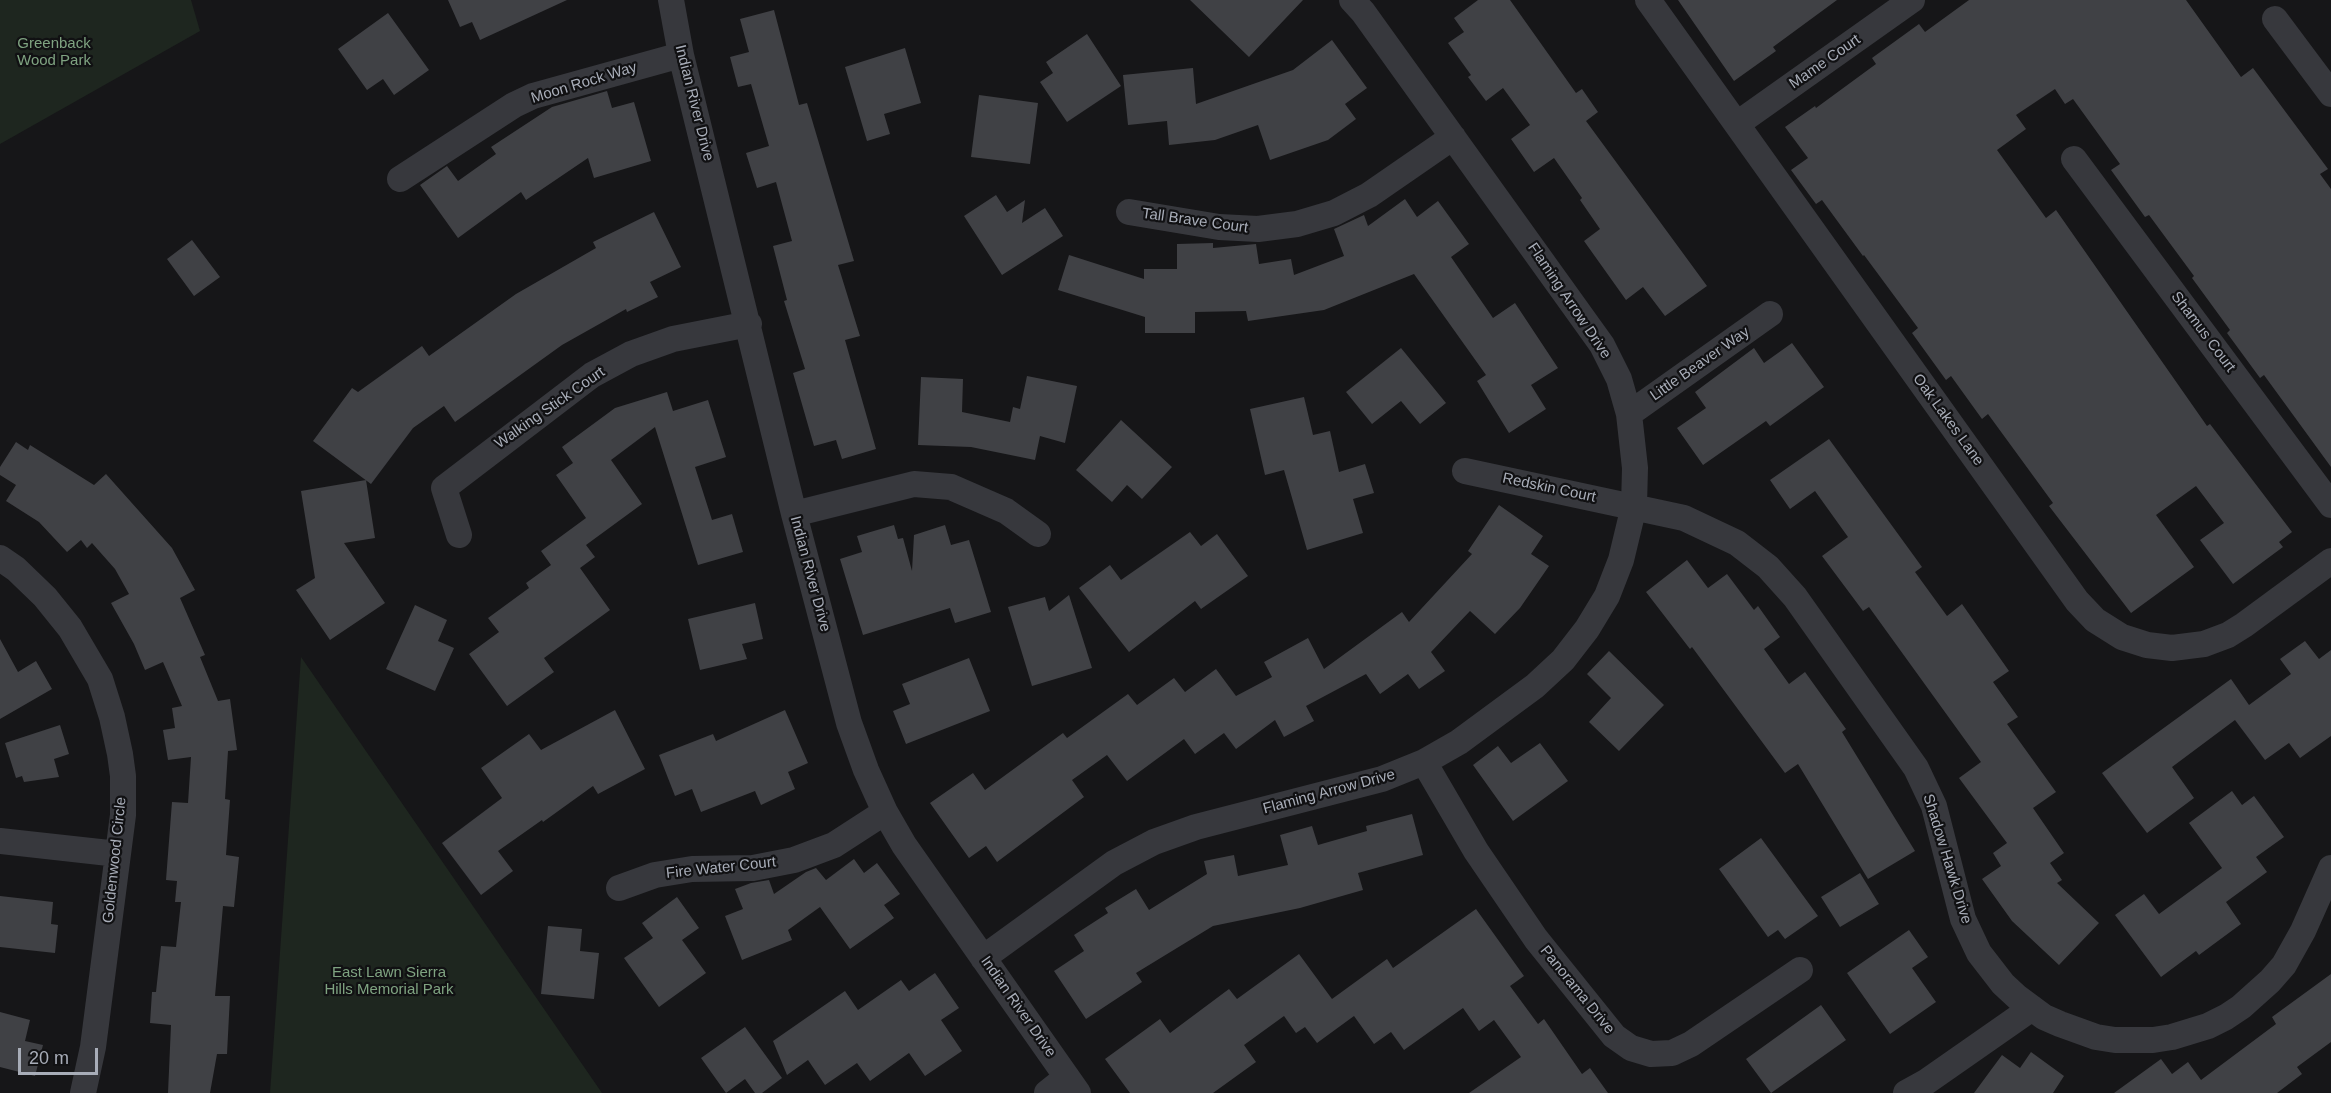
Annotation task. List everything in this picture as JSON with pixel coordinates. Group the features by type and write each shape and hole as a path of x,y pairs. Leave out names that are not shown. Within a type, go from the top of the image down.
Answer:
{"street":[{"name":"Indian River Drive","path":"671,0 681,55 794,514 849,723 866,770 885,812 904,845 1073,1085"},
{"name":"Flaming Arrow Drive","path":"983,958 1114,863 1154,842 1196,827 1382,779 1424,762 1459,742 1525,693 1563,660 1587,629 1607,596 1621,560 1634,506 1635,468 1629,414 1619,379 1602,345 1363,12 1352,0"},
{"name":"Oak Lakes Lane","path":"1648,0 2070,591 2095,620 2122,637 2147,645 2172,648 2204,644 2228,635 2244,625 2331,561"},
{"name":"Mame Court","path":"1737,124 1912,0"},
{"path":"2275,19 2331,94"},
{"name":"Moon Rock Way","path":"400,179 514,105 533,96 681,55"},
{"name":"Tall Brave Court","path":"1129,212 1220,227 1258,229 1297,224 1334,213 1369,195 1453,137"},
{"name":"Shamus Court","path":"2074,159 2331,505"},
{"name":"Little Beaver Way","path":"1629,414 1770,314"},
{"name":"Walking Stick Court","path":"459,535 444,488 592,375 631,354 673,339 749,324"},
{"name":"Redskin Court","path":"1465,471 1634,506"},
{"path":"794,514 914,484 951,487 1005,511 1038,534"},
{"name":"Shadow Hawk Drive","path":"1634,506 1684,518 1737,543 1768,567 1795,597 1916,768 1934,806 1963,919 1979,953 2003,984 2032,1008 2060,1024 2115,1040 2162,1039 2208,1026 2241,1007 2270,981 2283,965 2303,932 2331,867"},
{"name":"Goldenwood Circle","path":"0,558 16,569 45,597 70,628 100,680 112,717 123,776 123,815 93,1047 83,1093"},
{"name":"Panorama Drive","path":"1424,762 1476,851 1536,939 1614,1036 1631,1048 1651,1054 1672,1053 1691,1044 1800,970"},
{"name":"Fire Water Court","path":"619,888 655,875 692,869 753,868 794,860 834,845 869,825 885,812"},
{"path":"0,841 118,854"},
{"path":"1906,1093 1926,1082 2032,1008"},
{"path":"1047,1093 1073,1085"}],"green space":[{"name":"Greenback Wood Park","path":"0,0 191,0 200,31 0,144"},
{"name":"East Lawn Sierra Hills Memorial Park","path":"301,657 602,1093 270,1093"}],"building":[{"path":"448,0 567,0 480,40 472,22 460,27"},
{"path":"1190,0 1303,0 1249,57"},
{"path":"1478,0 1510,0 1576,93 1582,89 1598,112 1586,121 1707,286 1665,316 1643,287 1626,300 1584,241 1600,229 1554,158 1534,172 1511,139 1530,125 1503,88 1486,101 1468,77 1471,75 1448,43 1464,32 1454,18"},
{"path":"1678,0 1837,0 1773,47 1776,51 1734,81"},
{"path":"1969,0 2186,0 2241,77 2253,68 2328,169 2320,174 2331,189 2331,467 2264,375 2260,378 2227,333 2230,330 2192,278 2194,276 2149,215 2145,217 2111,170 2120,164 2073,99 2065,104 2055,89 2016,115 2026,129 1997,150 2046,218 2056,210 2207,426 2210,424 2292,532 2279,542 2283,547 2233,584 2200,540 2224,523 2196,486 2156,515 2194,567 2131,613 2049,506 2053,503 1988,414 1982,419 1951,376 1946,380 1912,333 1918,328 1822,200 1816,204 1791,170 1808,158 1785,127 1815,106 1816,108 1876,64 1872,58 1919,24 1925,32"},
{"path":"774,10 799,105 807,103 854,261 838,265 860,336 845,340 876,449 842,459 836,440 814,446 793,373 805,369 784,301 787,300 773,246 792,241 776,182 757,188 746,153 769,146 751,84 738,87 730,57 749,52 740,19"},
{"path":"388,13 429,70 394,95 383,79 367,90 338,49"},
{"path":"1087,34 1121,86 1067,122 1040,82 1053,73 1046,62"},
{"path":"1332,40 1367,88 1345,104 1356,119 1328,140 1270,160 1258,125 1215,140 1169,145 1167,121 1128,125 1123,75 1193,68 1196,104 1293,70"},
{"path":"905,48 921,103 884,114 890,134 867,141 845,67"},
{"path":"607,91 612,108 634,102 651,161 594,178 588,158 526,200 521,192 458,238 420,185 447,166 458,181 496,154 491,147 552,107"},
{"path":"979,95 1038,103 1030,164 971,157"},
{"path":"996,195 1007,212 1025,200 1022,223 1045,208 1063,236 1002,275 964,216"},
{"path":"1405,199 1417,217 1438,201 1469,244 1451,257 1493,318 1515,303 1558,368 1531,385 1546,409 1509,433 1477,381 1486,375 1414,274 1324,310 1248,321 1246,311 1195,312 1195,333 1145,333 1145,317 1058,290 1069,255 1144,279 1144,269 1177,269 1177,244 1213,243 1213,248 1256,244 1259,264 1291,259 1294,275 1344,256 1334,229 1364,215 1368,226"},
{"path":"654,212 681,267 650,282 658,297 627,312 626,309 562,345 455,422 444,406 413,428 371,484 313,441 352,388 358,392 422,346 429,356 516,294 596,248 593,242"},
{"path":"192,240 220,277 194,296 167,259"},
{"path":"1792,343 1824,387 1770,426 1766,421 1703,465 1677,428 1706,408 1695,392 1754,348 1764,363"},
{"path":"1401,348 1446,403 1420,424 1401,401 1372,424 1346,392"},
{"path":"1027,376 1077,386 1065,443 1040,436 1035,460 971,447 918,445 921,377 963,379 962,412 1010,422 1013,407 1020,409"},
{"path":"667,392 673,411 708,400 726,457 695,467 712,520 732,514 743,552 698,565 655,427 611,460 642,504 586,545 595,557 580,568 610,610 544,658 554,672 507,706 469,654 499,632 488,618 529,588 526,583 551,565 541,551 586,518 556,475 573,463 562,447 615,408"},
{"path":"1304,397 1313,435 1330,431 1339,472 1365,464 1374,493 1353,499 1363,533 1307,550 1284,470 1265,475 1250,409"},
{"path":"1121,420 1172,467 1142,499 1127,485 1112,502 1076,470"},
{"path":"1829,439 1922,567 1915,572 1947,616 1962,604 2009,671 1993,682 2018,717 2007,724 2056,792 2033,808 2064,853 2050,863 2062,880 2057,883 2099,923 2059,965 2012,921 1982,879 2001,866 1993,853 2007,843 1959,778 1981,762 1869,607 1863,611 1822,556 1848,537 1815,491 1790,509 1770,480"},
{"path":"16,442 28,450 30,445 94,485 106,474 172,548 195,590 180,598 205,655 200,657 218,701 230,699 237,750 228,751 225,799 230,800 226,855 239,857 234,907 223,906 215,996 230,996 227,1054 217,1054 210,1093 168,1093 171,1025 150,1023 152,992 156,992 161,946 176,947 181,902 175,902 177,881 166,880 172,802 188,803 191,757 168,760 163,730 175,728 172,708 182,706 163,662 145,670 134,644 111,603 129,594 115,569 92,543 87,548 81,540 67,552 39,522 6,501 16,485 0,475 0,467"},
{"path":"366,480 375,538 344,543 385,603 330,640 296,590 315,578 301,491"},
{"path":"1499,505 1543,536 1531,554 1549,566 1520,608 1495,634 1470,611 1431,652 1445,671 1419,689 1408,674 1380,694 1366,674 1306,706 1314,721 1284,737 1275,720 1236,749 1224,733 1195,754 1184,739 1127,781 1107,755 1072,780 1084,797 997,862 986,846 969,858 930,803 973,773 985,790 1063,733 1067,738 1128,694 1137,705 1174,678 1185,692 1216,669 1236,696 1272,677 1264,662 1308,638 1324,669 1402,612 1409,622 1472,554 1468,551"},
{"path":"894,525 898,539 903,538 912,571 914,535 945,525 951,545 969,540 991,612 955,623 950,608 863,635 840,559 862,552 857,536"},
{"path":"1190,532 1201,546 1217,534 1248,576 1201,609 1195,601 1129,652 1079,588 1110,565 1121,580"},
{"path":"1687,560 1708,588 1727,574 1754,610 1758,606 1780,637 1764,649 1789,684 1805,672 1846,729 1842,732 1915,851 1868,879 1798,764 1785,773 1692,647 1690,649 1646,592"},
{"path":"1069,595 1092,668 1032,686 1008,607 1045,597 1049,611"},
{"path":"755,603 763,639 742,644 747,659 700,670 688,619"},
{"path":"415,605 447,620 438,641 454,648 435,691 386,669"},
{"path":"0,639 18,672 36,661 52,689 0,719"},
{"path":"2305,641 2319,659 2331,650 2331,736 2300,758 2289,743 2265,760 2235,720 2172,767 2194,798 2147,833 2102,773 2231,679 2249,705 2291,674 2280,659"},
{"path":"1609,651 1664,705 1619,751 1589,722 1611,698 1587,674"},
{"path":"969,658 990,711 906,744 893,711 910,704 902,684"},
{"path":"615,710 645,769 598,794 593,786 498,851 513,871 481,895 442,843 502,798 481,768 529,734 541,750"},
{"path":"785,710 808,763 788,772 795,789 761,805 755,791 701,812 692,789 675,796 659,755 713,734 716,741"},
{"path":"60,725 69,754 54,759 59,777 24,782 22,776 16,778 5,743"},
{"path":"1540,743 1568,781 1513,821 1473,765 1498,746 1511,763"},
{"path":"2232,791 2242,805 2254,796 2284,837 2256,857 2267,872 2226,902 2241,924 2199,955 2196,951 2161,977 2115,915 2144,894 2159,914 2222,868 2189,823"},
{"path":"1412,814 1423,855 1358,873 1363,890 1300,908 1213,926 1136,973 1142,982 1086,1019 1054,971 1084,951 1074,935 1108,913 1105,908 1136,889 1149,910 1207,874 1204,861 1234,855 1238,876 1288,865 1280,835 1312,826 1318,845 1367,831 1366,826"},
{"path":"1761,838 1818,916 1785,939 1778,930 1768,937 1719,869"},
{"path":"854,859 864,873 877,863 900,894 884,905 894,918 850,949 820,907 788,930 792,940 742,960 725,916 743,909 735,889 769,880 774,894 806,872 816,868 826,880"},
{"path":"1860,873 1879,904 1840,927 1821,897"},
{"path":"0,896 53,902 51,924 58,925 55,953 0,947"},
{"path":"677,897 699,928 682,940 706,973 659,1007 624,958 653,938 642,923"},
{"path":"1476,909 1524,976 1510,986 1538,1024 1544,1019 1582,1074 1590,1068 1608,1093 1469,1093 1521,1057 1494,1020 1479,1031 1463,1008 1404,1050 1391,1032 1374,1044 1354,1016 1317,1043 1305,1027 1296,1033 1284,1016 1244,1045 1256,1062 1213,1093 1130,1093 1105,1059 1160,1019 1170,1033 1229,989 1237,999 1299,954 1332,999 1387,959 1393,968"},
{"path":"548,926 582,929 580,951 599,953 594,999 541,994"},
{"path":"1909,930 1928,957 1912,968 1936,1002 1890,1034 1847,973"},
{"path":"935,973 959,1008 941,1020 962,1051 925,1076 909,1053 870,1081 857,1063 825,1085 808,1060 787,1075 773,1041 845,991 858,1010 901,980 909,991"},
{"path":"2331,974 2331,1042 2297,1067 2302,1074 2277,1093 2114,1093 2161,1059 2172,1074 2188,1062 2201,1080 2276,1024 2272,1017"},
{"path":"1821,1005 1846,1040 1771,1093 1746,1059"},
{"path":"0,1012 30,1020 25,1041 43,1045 35,1076 0,1067"},
{"path":"745,1027 782,1078 762,1093 755,1093 745,1079 726,1093 701,1058"},
{"path":"2031,1052 2064,1076 2053,1093 1974,1093 2002,1055 2020,1068"}]}
